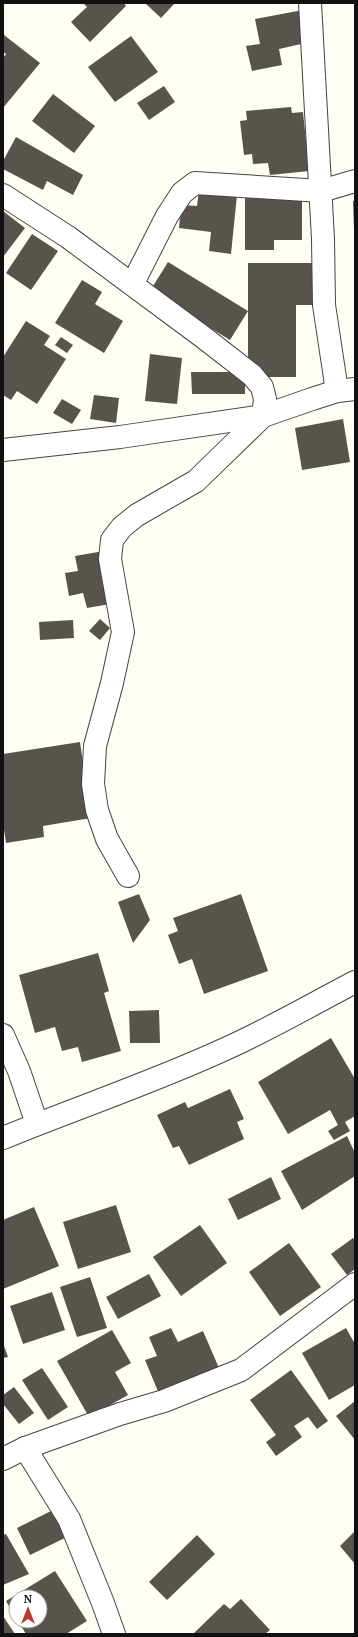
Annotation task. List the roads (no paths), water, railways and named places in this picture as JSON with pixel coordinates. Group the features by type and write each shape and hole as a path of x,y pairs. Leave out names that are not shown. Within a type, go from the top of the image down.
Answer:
{"street":[{"path":"3,450 120,437 263,416 346,390 324,305 321,191 310,3"},
{"path":"133,283 167,216 182,193 195,183 321,191 355,181"},
{"path":"3,195 68,237 133,283 252,375 262,387 265,399 263,416 196,481 137,515 122,527 112,540 110,559 123,632 112,683 95,746 93,784 97,810 107,839 128,876"},
{"path":"3,1138 98,1100 122,1093 223,1050 355,982"},
{"path":"3,1035 19,1071 37,1124"},
{"path":"3,1459 25,1448 120,1414 164,1401 240,1370 355,1284"},
{"path":"25,1448 69,1519 114,1634"}]}
